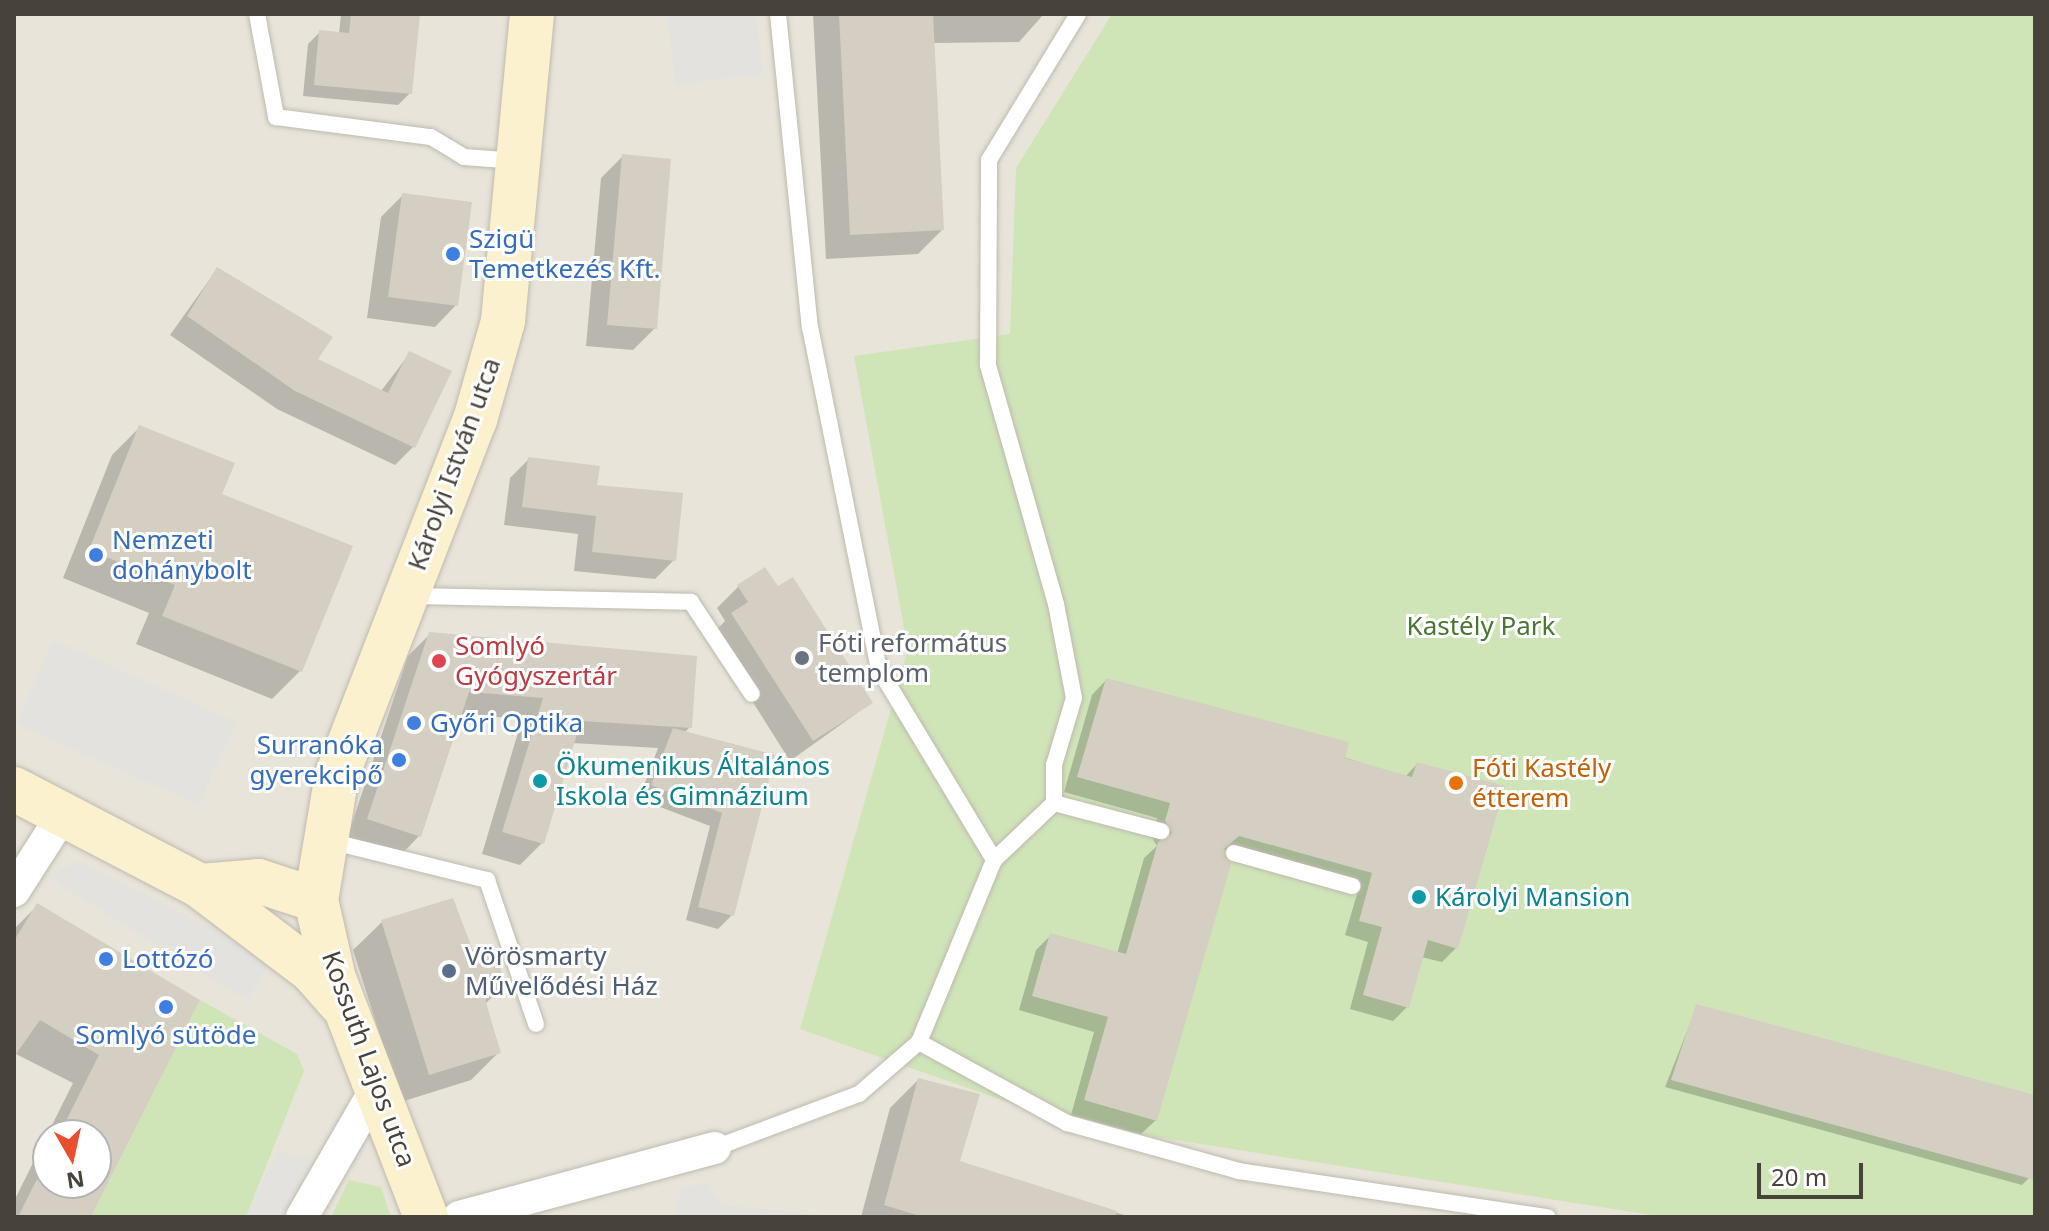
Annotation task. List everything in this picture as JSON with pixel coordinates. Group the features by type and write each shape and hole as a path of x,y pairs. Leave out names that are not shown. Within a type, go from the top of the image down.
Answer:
{"main road":[{"name":"Károlyi István utca","path":"316,900 323,833 405,596 475,420 503,321 532,14"},
{"path":"14,789 60,819 211,895 279,921 316,900"},
{"path":"211,895 258,881 323,833"},
{"path":"258,881 316,900"},
{"path":"211,895 312,971 345,1008"},
{"name":"Kossuth Lajos utca","path":"316,900 345,1008 426,1217"}],"street":[{"path":"14,891 60,819"},
{"path":"302,1217 377,1087"},
{"path":"459,1217 715,1148"}],"lane":[{"path":"257,14 276,117 431,137 464,157 520,162"},
{"path":"778,14 810,327 879,669 994,860"},
{"path":"715,1148 859,1094 919,1042 994,860 1054,803 1054,765 1074,698 1056,604 988,365 989,160 1078,14"},
{"path":"405,596 691,602 752,694"},
{"path":"1054,803 1161,831"},
{"path":"323,833 487,880 536,1024"},
{"path":"1234,853 1352,886"},
{"path":"919,1042 1067,1123 1239,1171 1548,1217"}],"shaded area":[{"path":"14,14 2035,14 2035,1217 14,1217"},
{"path":"667,14 756,14 763,74 675,85"},
{"path":"53,640 236,722 199,805 16,724"},
{"path":"77,861 272,959 247,1000 47,877"},
{"path":"277,1151 310,1160 282,1217 246,1217"},
{"path":"707,1183 723,1205 840,1217 674,1217 681,1188"}],"green space":[{"name":"Kastély Park","path":"1112,14 2035,14 2035,1217 1664,1217 1067,1123 800,1029 908,649 854,356 1010,334 1016,168"},
{"path":"200,1000 297,1054 304,1071 246,1217 91,1217 100,1199 112,1199 112,1175"},
{"path":"349,1180 381,1187 391,1217 331,1217"}],"building":[{"path":"351,14 420,14 412,94 314,85 319,30 349,33"},
{"path":"839,14 933,14 944,230 850,235"},
{"path":"622,154 671,159 657,329 607,325"},
{"path":"402,193 472,202 458,306 388,297"},
{"path":"217,267 333,337 318,359 388,393 409,351 452,371 415,448 295,391 187,316"},
{"path":"139,425 235,463 222,494 353,546 302,672 162,616 175,585 89,550"},
{"path":"528,457 600,466 597,485 683,493 676,561 592,552 596,516 522,507"},
{"name":"Fóti református templom","path":"765,567 778,586 793,577 873,703 813,741 731,613 748,602 737,585"},
{"path":"429,632 697,656 692,728 581,721 544,844 502,832 543,698 469,692 421,837 367,819"},
{"name":"Károlyi Mansion","path":"1106,678 1349,742 1345,758 1412,777 1417,762 1505,786 1458,949 1428,940 1409,1008 1363,995 1382,927 1359,921 1372,873 1239,836 1224,849 1231,864 1157,1121 1084,1100 1108,1017 1032,996 1050,933 1126,954 1158,842 1172,833 1165,821 1170,803 1077,777"},
{"path":"673,728 775,755 734,916 698,907 722,813 651,785"},
{"name":"Vörösmarty Művelődési Ház","path":"453,898 475,956 494,949 506,986 486,992 486,1003 501,1053 429,1075 381,920"},
{"path":"37,903 200,1000 112,1175 112,1119 67,1119 99,1055 40,1020 14,1057 14,941"},
{"path":"1696,1004 2035,1095 2035,1180 1671,1080"},
{"path":"918,1078 980,1094 960,1161 1117,1211 1116,1217 923,1217 884,1205"},
{"path":"32,1189 32,1199 100,1199 91,1217 18,1217"}],"place":[{"name":"Szigü Temetkezés Kft.","path":"453,254"},
{"name":"Nemzeti dohánybolt","path":"96,555"},
{"name":"Fóti református templom","path":"802,658"},
{"name":"Somlyó Gyógyszertár","path":"439,661"},
{"name":"Győri Optika","path":"414,723"},
{"name":"Surranóka gyerekcipő","path":"399,760"},
{"name":"Ökumenikus Általános Iskola és Gimnázium","path":"540,781"},
{"name":"Fóti Kastély étterem","path":"1456,783"},
{"name":"Károlyi Mansion","path":"1419,897"},
{"name":"Lottózó","path":"106,959"},
{"name":"Vörösmarty Művelődési Ház","path":"449,971"},
{"name":"Somlyó sütöde","path":"166,1007"}]}
